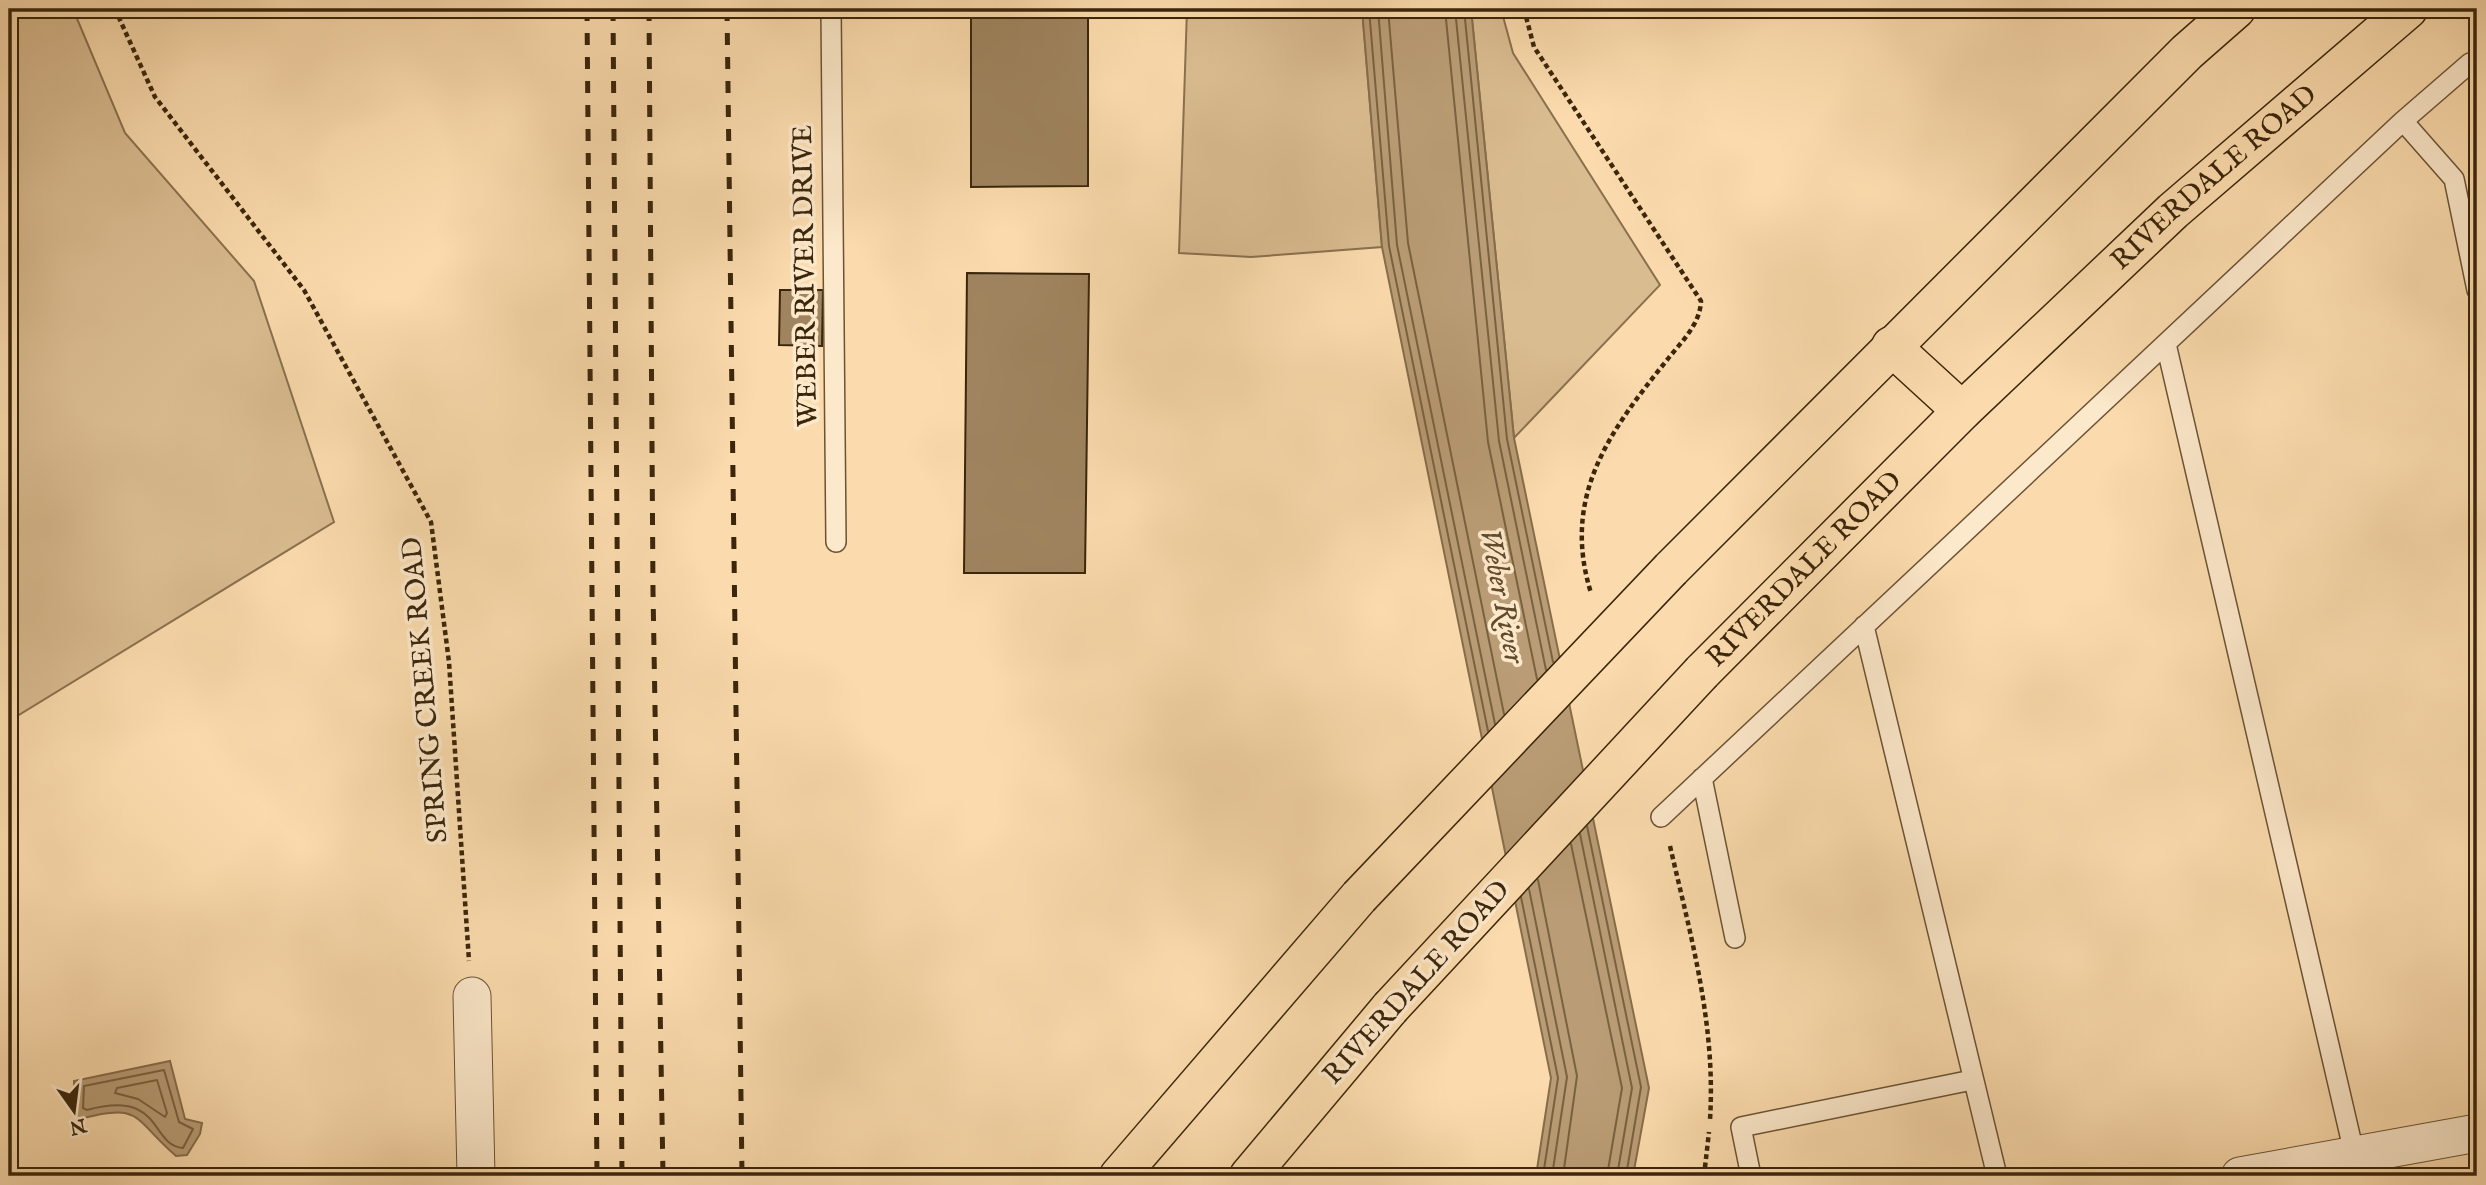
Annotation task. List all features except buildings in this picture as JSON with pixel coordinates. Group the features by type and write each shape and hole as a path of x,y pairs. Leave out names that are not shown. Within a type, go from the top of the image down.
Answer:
{"main road":[{"path":"1119,1176 1359,897 1671,569 1891,346 2188,52 2236,9"},
{"name":"RIVERDALE ROAD","path":"1249,1176 1390,1008 1702,672 1962,411 2173,211 2407,9"},
{"path":"1891,346 1962,411"}],"street":[{"path":"472,996 475,1176"},
{"path":"2240,1176 2477,1133"}],"lane":[{"name":"WEBER RIVER DRIVE","path":"831,9 836,542"},
{"path":"1661,817 2403,121 2470,63"},
{"path":"2403,121 2454,179 2477,290"},
{"path":"2166,344 2355,1157"},
{"path":"1864,626 1997,1176"},
{"path":"1702,778 1735,938"},
{"path":"1751,1176 1741,1127 1972,1080"}],"path":[{"name":"SPRING CREEK ROAD","path":"115,9 155,97 304,290 431,522 449,662 472,996"}],"shaded area":[{"path":"9,9 73,9 125,133 254,281 334,522 9,721"},
{"path":"1187,9 1362,9 1382,247 1251,257 1179,253"},
{"path":"1471,9 1501,9 1513,53 1660,285 1514,438"}],"water":[{"name":"Weber River","path":"1362,9 1471,9 1514,438 1649,1088 1633,1176 1536,1176 1551,1078 1382,247"},
{"path":"170,1061 185,1119 202,1123 200,1134 187,1155 176,1156 142,1123 125,1113 76,1120 74,1081"}],"railway":[{"path":"587,9 597,1176"},
{"path":"613,9 622,1176"},
{"path":"649,9 653,591 663,1176"},
{"path":"727,9 742,1176"}]}
